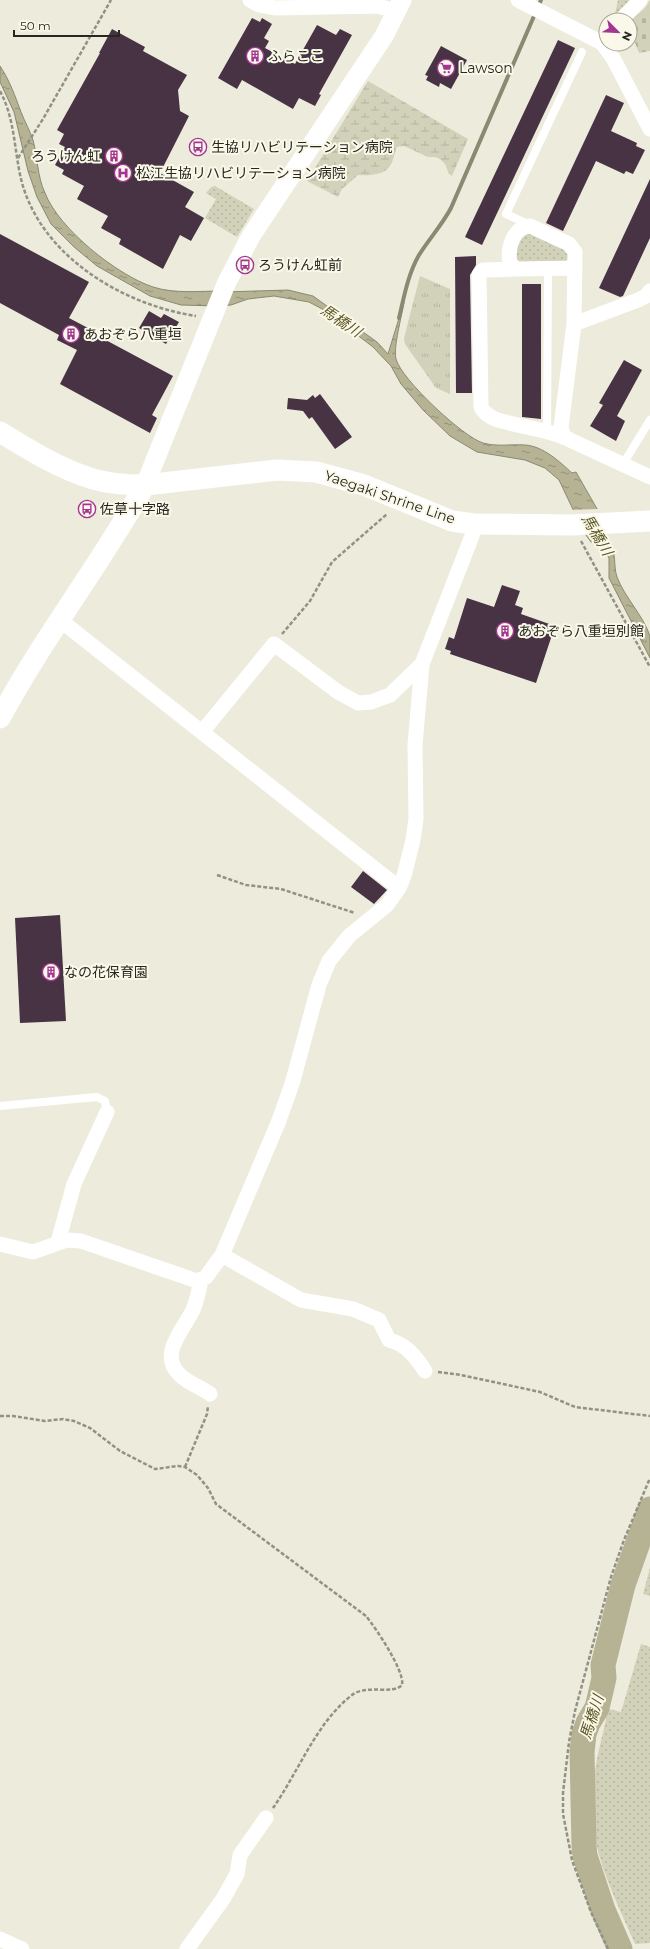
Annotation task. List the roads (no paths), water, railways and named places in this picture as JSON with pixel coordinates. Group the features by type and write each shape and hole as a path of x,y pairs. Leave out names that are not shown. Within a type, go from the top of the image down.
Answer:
{"main road":[{"name":"Yaegaki Shrine Line","path":"0,432 62,467 93,479 125,485 145,485 277,470 316,472 364,485 452,520 474,524 573,525 650,521"},
{"path":"0,718 18,685 145,485"}],"street":[{"path":"145,485 226,284 251,236 384,36 400,5 275,8 259,5 250,0"},
{"path":"518,0 598,37"},
{"path":"629,12 640,0"},
{"path":"610,52 650,129"},
{"path":"516,269 511,266 509,260 512,242 521,228 527,226 534,227 571,246 575,252 574,324 561,427 566,438"},
{"path":"575,268 483,270 479,275 481,407 485,413 495,419 547,430 650,477"},
{"path":"574,324 638,300 646,296 650,291"},
{"path":"0,1244 34,1252 58,1242 67,1240 81,1241 195,1280 201,1280 206,1277 222,1255 278,1123 292,1084 319,985 329,961 349,936 387,904 399,888 409,860 416,819 415,745 422,664 472,536 474,524"},
{"path":"60,620 399,888"},
{"path":"202,732 274,644 338,692 358,703 371,702 390,695 422,664"},
{"path":"58,1242 74,1184 107,1112"},
{"path":"222,1255 301,1300 353,1309 378,1320 389,1340 398,1342 416,1357 425,1371"},
{"path":"201,1280 198,1296 172,1348 170,1360 180,1376 210,1394"},
{"path":"187,1949 237,1874 240,1855 266,1818"},
{"path":"0,1939 22,1949"}],"lane":[{"path":"534,227 506,214 582,52"},
{"path":"547,430 548,268"},
{"path":"623,464 650,420"},
{"path":"0,1106 97,1097 105,1101 107,1112"}],"water":[{"path":"0,66 7,77 33,140 42,187 52,207 63,221 91,249 123,272 139,281 153,287 170,291 222,291 216,306 181,305 150,296 97,266 74,247 51,224 37,197 28,171 14,112 0,82"},
{"path":"288,290 313,296 377,342 388,354 404,302 395,354 400,368 420,393 448,419 483,443 532,446 551,455 572,473 576,472 604,521 579,522 559,480 545,468 525,460 477,452 450,436 423,410 401,384 391,366 373,347 326,311 309,302 274,296 248,299 231,305 218,306 224,292"},
{"path":"580,527 603,536 609,542 613,550 615,568 620,585 643,621 650,636 650,658 609,578 609,558 602,547 591,542"}],"waterway":[{"path":"399,318 415,262 451,208 541,0"},
{"name":"馬橋川","path":"620,1949 603,1910 585,1856 582,1752 584,1734 588,1723 597,1708 604,1678 603,1665 623,1585 650,1509"}],"place":[{"name":"ふらここ","path":"255,56"},
{"name":"Lawson","path":"446,68"},
{"name":"生協リハビリテーション病院","path":"198,147"},
{"name":"ろうけん虹","path":"114,156"},
{"name":"松江生協リハビリテーション病院","path":"123,173"},
{"name":"ろうけん虹前","path":"245,265"},
{"name":"あおぞら八重垣","path":"71,334"},
{"name":"佐草十字路","path":"87,509"},
{"name":"あおぞら八重垣別館","path":"505,631"},
{"name":"なの花保育園","path":"51,972"}]}
